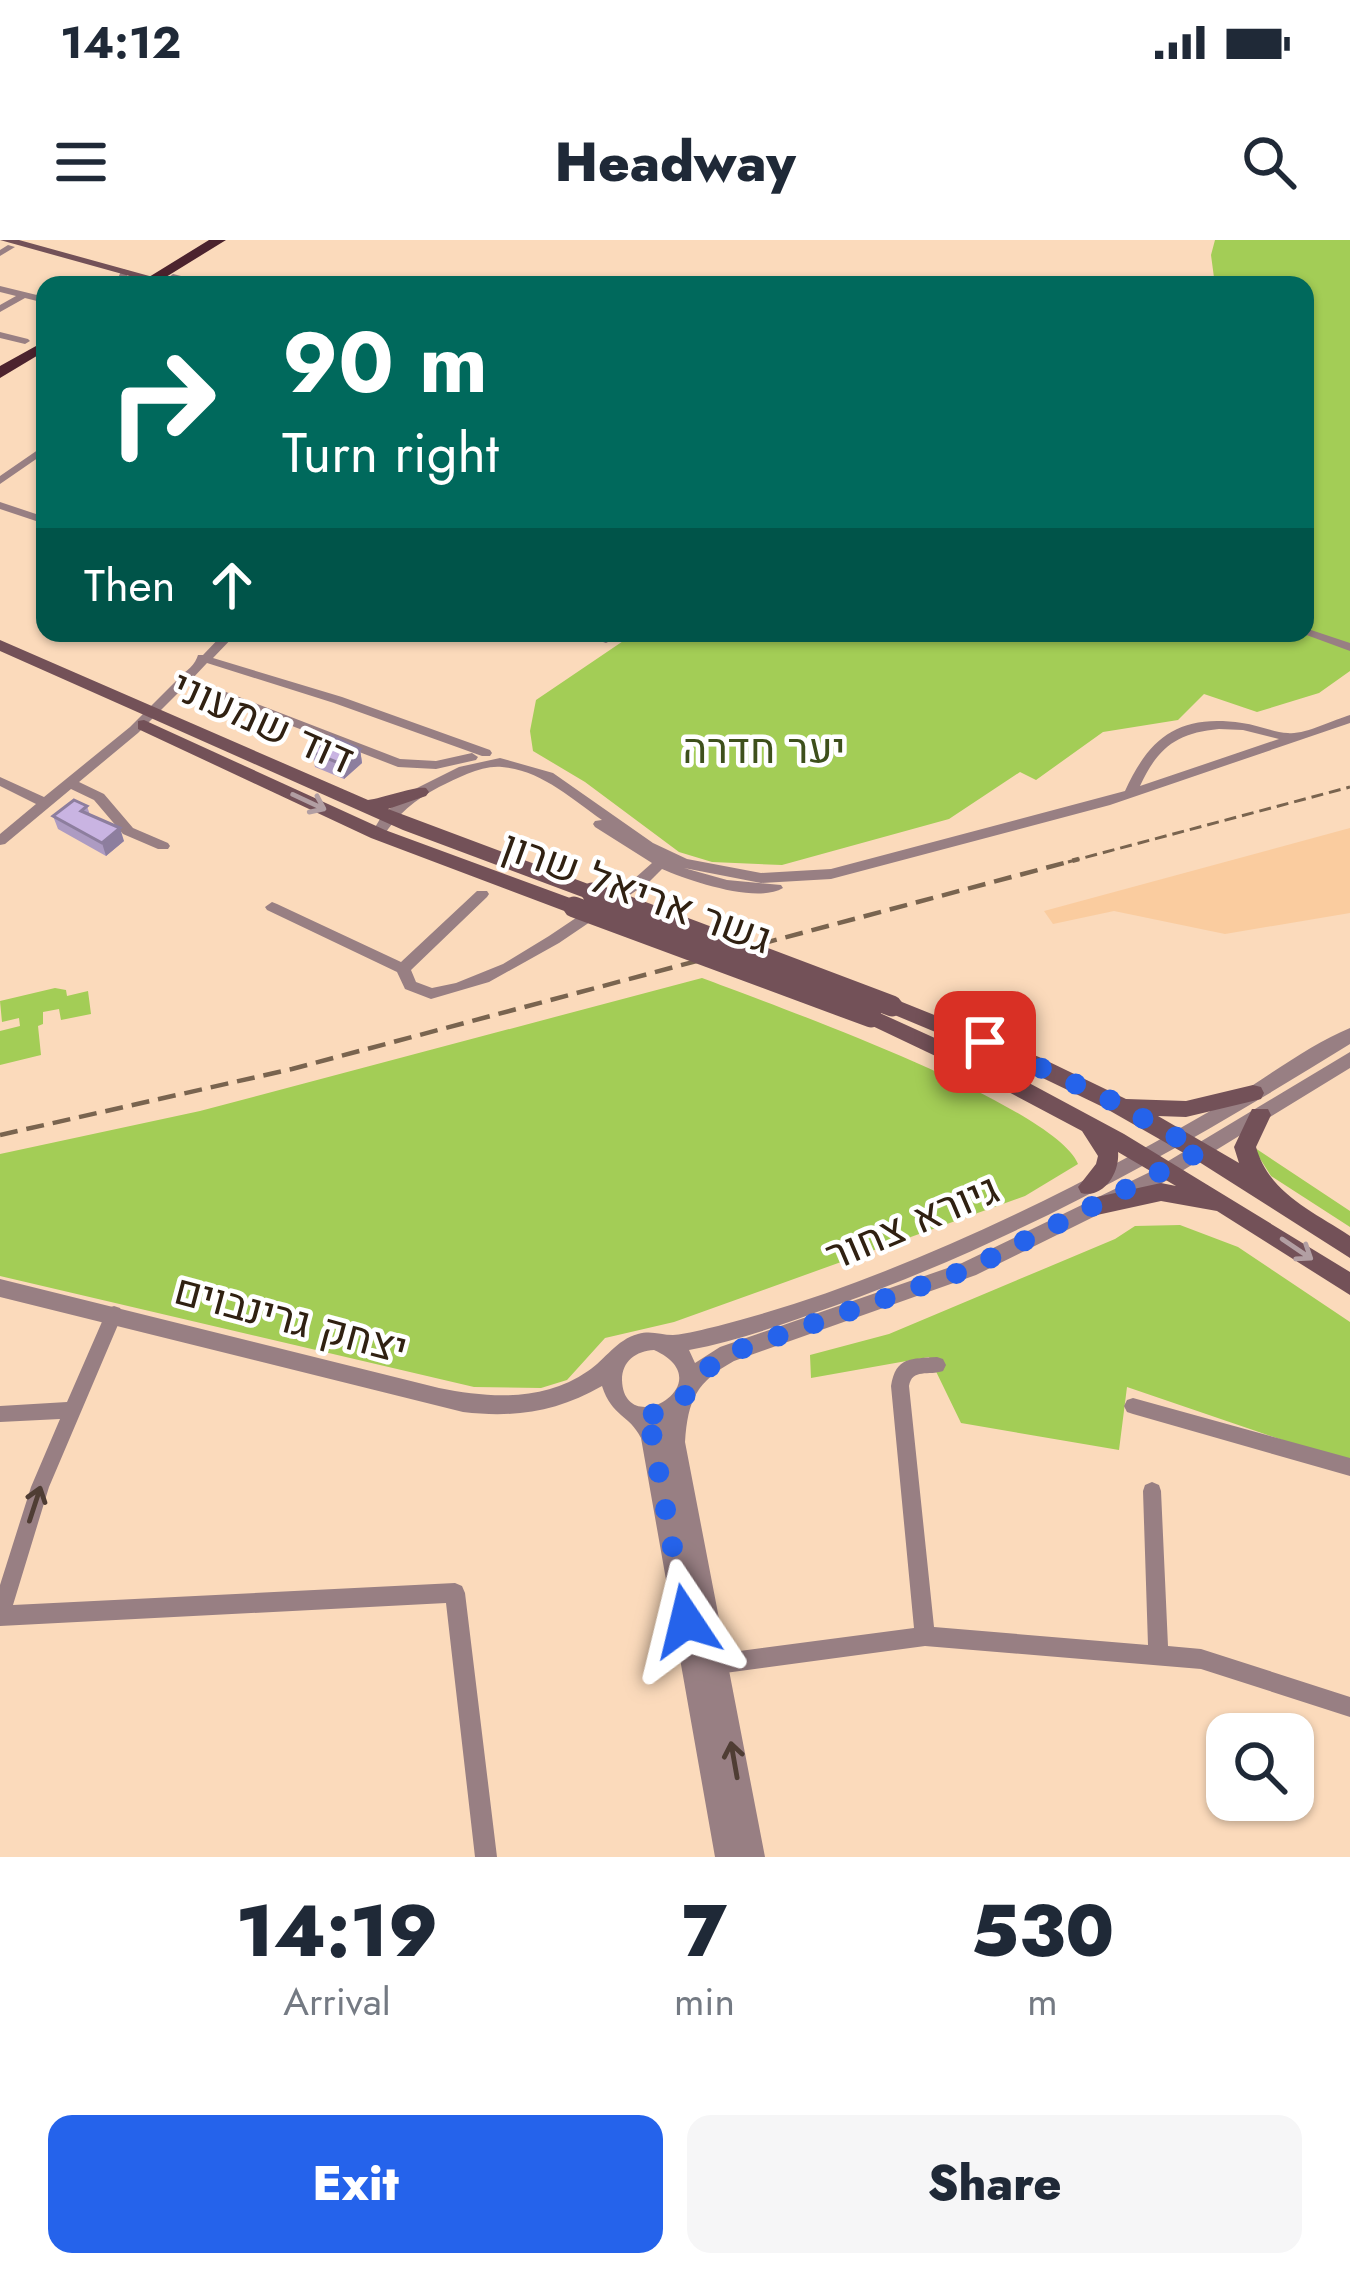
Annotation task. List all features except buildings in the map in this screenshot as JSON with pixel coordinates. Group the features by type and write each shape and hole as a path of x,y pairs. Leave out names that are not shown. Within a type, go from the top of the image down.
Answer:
{"highway":[{"path":"169,276 219,240"},
{"path":"132,276 190,262 236,240"},
{"path":"188,276 190,262"},
{"path":"0,373 36,351"},
{"path":"0,384 36,362"}],"main road":[{"path":"18,242 125,276"},
{"name":"דוד שמעוני","path":"0,645 143,716 388,824 431,835"},
{"name":"דוד שמעוני","path":"0,660 358,804 388,824"},
{"path":"358,804 383,805 425,794 422,825 431,835"},
{"name":"גשר אריאל שרון","path":"388,824 574,907 871,1017 1076,1114 1252,1219"},
{"name":"גשר אריאל שרון","path":"431,835 892,1006 1014,1054 1112,1101"},
{"path":"1112,1101 1150,1109 1257,1104 1246,1138 1246,1156 1276,1198"},
{"path":"1112,1101 1276,1198 1350,1248"},
{"path":"1076,1114 1097,1132 1109,1155 1093,1197 1161,1192 1197,1197 1252,1219 1350,1285"}],"street":[{"path":"0,253 18,242"},
{"path":"0,289 36,298"},
{"path":"0,309 24,295"},
{"path":"0,335 25,341"},
{"path":"0,468 36,448"},
{"path":"0,481 36,451"},
{"path":"0,506 36,518"},
{"path":"1314,634 1350,647"},
{"path":"0,841 106,752 221,642"},
{"path":"178,683 398,764 436,765 486,753 202,658"},
{"path":"388,824 425,794 474,776 505,772 551,787 658,860 712,882 763,888 809,884 830,874 1131,793 1347,722"},
{"path":"1131,793 1141,761 1163,740 1200,725 1246,724 1294,739"},
{"path":"0,781 45,803"},
{"path":"70,783 99,797 128,831 163,847"},
{"path":"272,907 404,969 415,989 431,994 508,969 557,942 658,860"},
{"path":"404,969 482,894"},
{"path":"1257,1104 1350,1035"},
{"path":"1257,1104 1350,1059"},
{"name":"גיורא צחור","path":"691,1385 707,1365 727,1354 913,1292 1162,1162 1257,1104"},
{"name":"גיורא צחור","path":"663,1345 716,1336 888,1280 1093,1197"},
{"name":"יצחק גרינבוים","path":"0,1288 466,1404 498,1408 563,1398 617,1401"},
{"path":"114,1313 40,1487 0,1615 455,1592 486,1857"},
{"path":"676,1407 659,1414 640,1414 617,1401 610,1383 614,1364 635,1346 663,1345 688,1365 691,1385 676,1407 674,1442 728,1857"},
{"name":"יצחק גרינבוים","path":"563,1398 614,1364"},
{"path":"925,1636 900,1386 902,1374 910,1367 937,1365"},
{"path":"1133,1406 1350,1467"},
{"path":"0,1414 73,1410"},
{"path":"640,1414 652,1437 752,1857"},
{"path":"1152,1491 1158,1652"},
{"path":"705,1665 925,1636 1201,1659 1350,1707"}],"shaded area":[{"path":"1350,828 1350,913 1225,934 1114,911 1053,924 1044,911"}],"green space":[{"name":"יער חדרה","path":"1215,240 1350,240 1350,671 1319,693 1257,712 1204,694 1178,720 1103,732 1036,780 1020,772 949,819 782,865 712,862 679,852 585,782 533,751 530,731 536,700 622,642 1314,642 1314,276 1214,276"},
{"path":"702,978 967,1086 1058,1140 1078,1164 1025,1196 674,1322 605,1338 567,1380 541,1388 474,1387 0,1276 0,1154 200,1111"},
{"path":"55,988 66,990 67,996 88,991 91,1014 61,1020 59,1009 43,1012 43,1024 38,1026 41,1055 0,1065 0,1031 20,1026 19,1018 2,1022 0,1001"},
{"path":"1252,1146 1350,1211 1350,1227 1271,1176"},
{"path":"1180,1225 1238,1247 1350,1322 1350,1463 1127,1387 1119,1450 961,1423 929,1357 811,1378 810,1355 889,1334 1115,1239 1135,1226"}],"railway":[{"path":"1068,862 1350,787"},
{"path":"0,1135 292,1069 1079,859"}],"route":[{"path":"686,1621 651,1430 640,1414 669,1412 707,1365 727,1354 969,1269 1201,1151 1112,1101 985,1042"}]}
